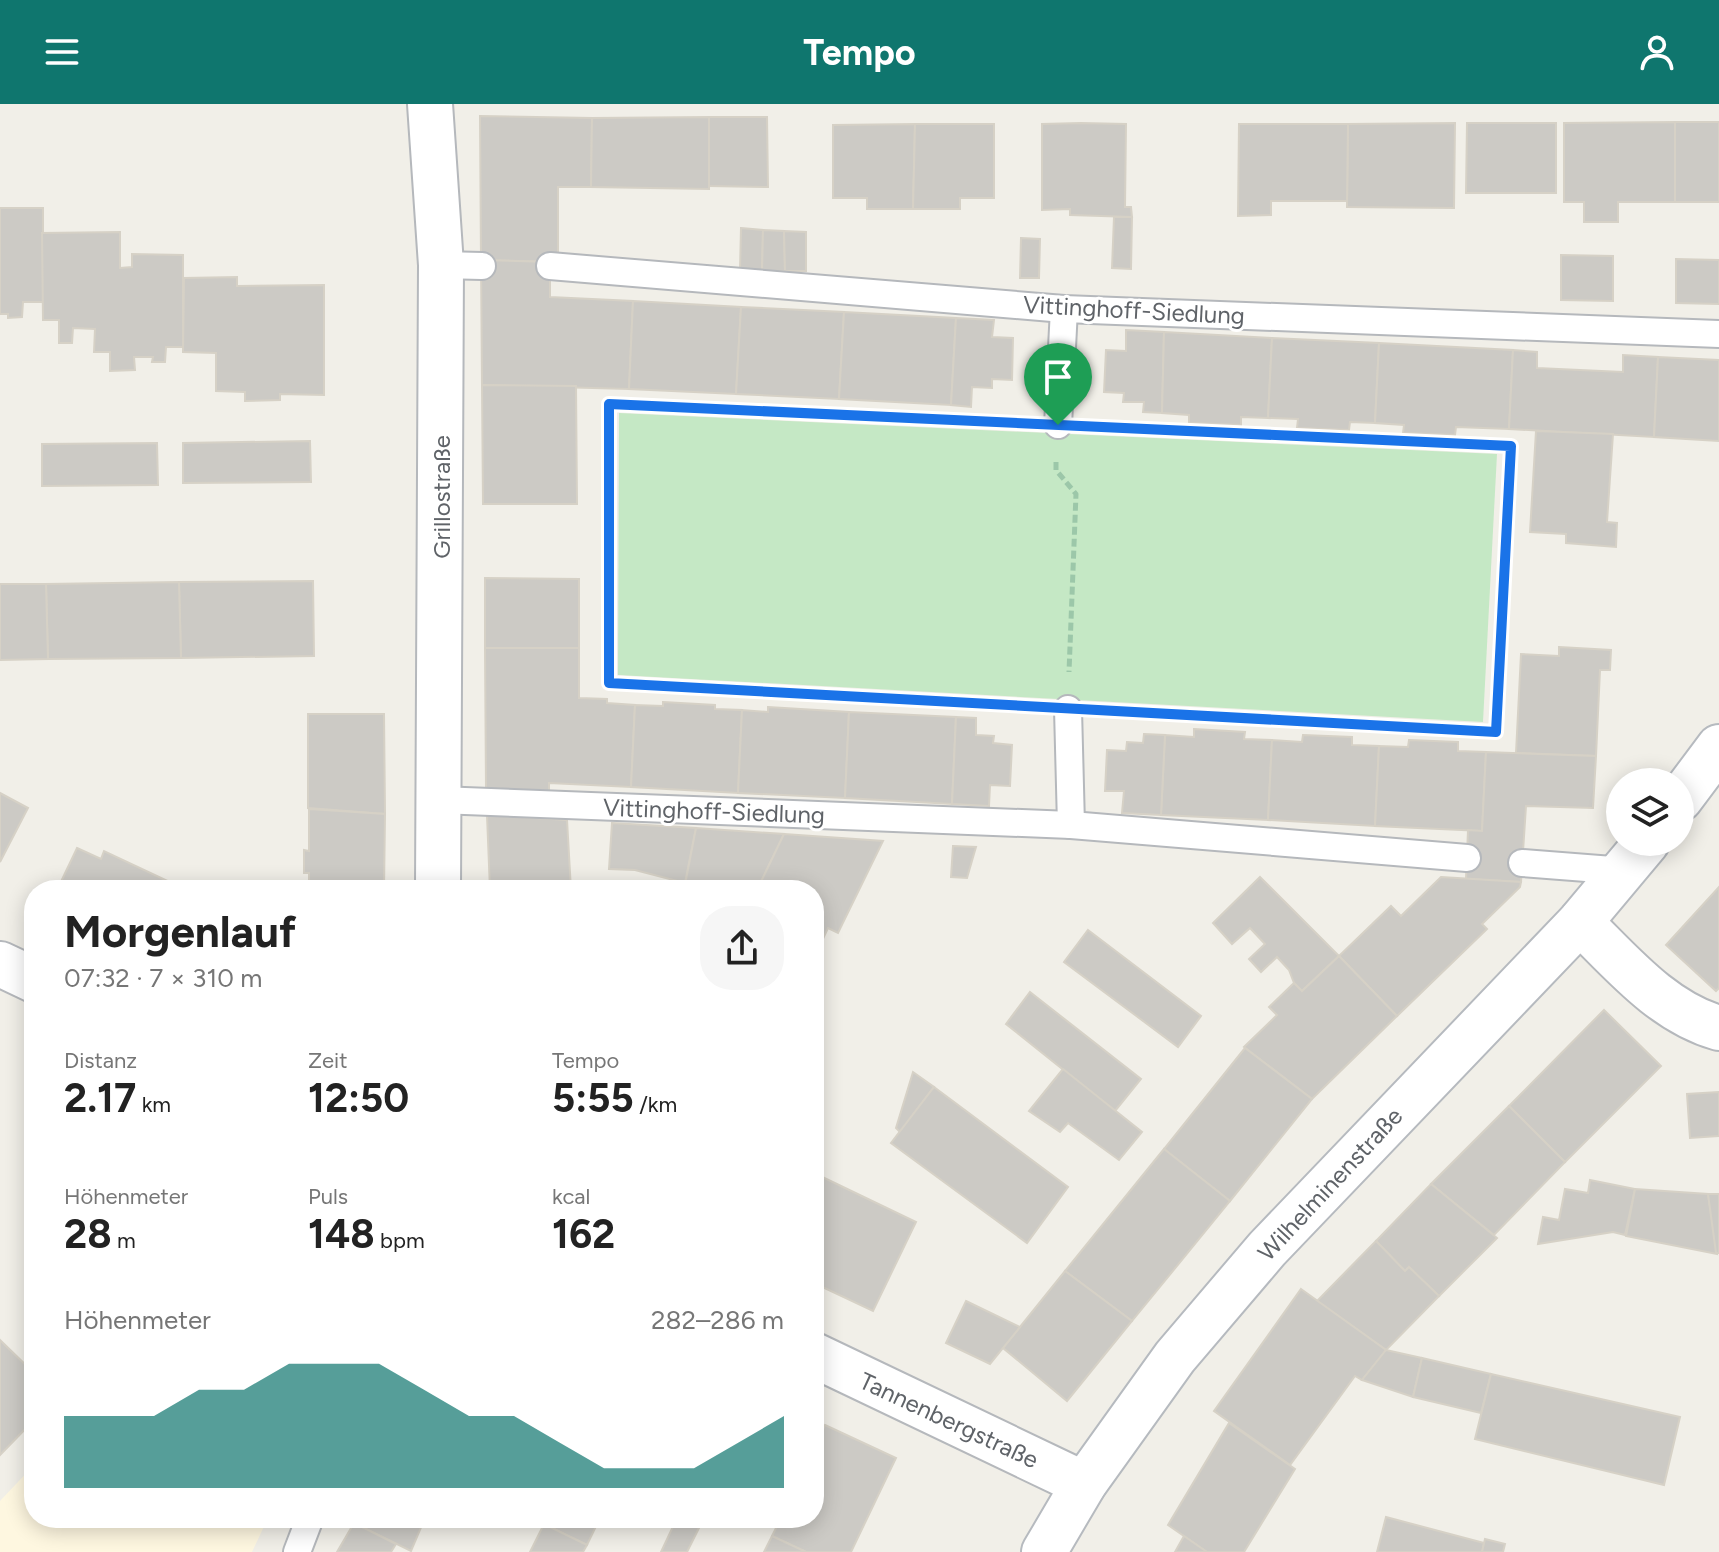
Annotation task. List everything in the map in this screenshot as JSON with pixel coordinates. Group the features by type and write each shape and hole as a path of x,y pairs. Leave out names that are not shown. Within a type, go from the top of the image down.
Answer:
{"street":[{"name":"Grillostraße","path":"430,104 462,266 438,880"},
{"path":"1694,780 1719,747"},
{"name":"Wilhelminenstraße","path":"1044,1552 1084,1484 1175,1357 1267,1249 1580,922 1636,856"},
{"path":"1580,922 1671,1006 1700,1022 1719,1028"},
{"path":"0,964 24,975"},
{"name":"Tannenbergstraße","path":"824,1360 1084,1484"}],"lane":[{"name":"Vittinghoff-Siedlung","path":"550,266 1064,309 1719,334"},
{"path":"1057,432 1064,309"},
{"path":"1068,702 1071,825"},
{"name":"Vittinghoff-Siedlung","path":"439,800 1071,825 1467,858"},
{"path":"1522,863 1636,856"},
{"path":"297,1552 306,1528"}],"path":[{"path":"609,404 1057,432 1511,446 1496,732 1068,702 609,683 609,404"},
{"path":"1056,455 1056,470 1076,494 1069,679"}],"shaded area":[{"path":"24,1476 24,1528 263,1528 252,1552 0,1552 0,1501"}],"green space":[{"path":"619,413 1497,454 1483,722 618,675"}],"building":[{"path":"480,116 592,118 591,187 558,187 558,262 481,260"},
{"path":"709,117 767,117 768,187 709,186"},
{"path":"709,117 709,189 591,187 592,118"},
{"path":"1675,122 1719,122 1719,202 1675,202"},
{"path":"1675,122 1675,202 1618,202 1618,222 1584,222 1584,202 1564,202 1564,123"},
{"path":"1455,123 1454,208 1347,207 1348,124"},
{"path":"1467,123 1556,123 1556,193 1466,193"},
{"path":"915,124 913,209 867,209 867,198 833,198 833,125"},
{"path":"915,124 994,124 994,198 960,198 960,209 913,209"},
{"path":"1042,124 1126,124 1125,207 1131,207 1132,217 1070,215 1070,209 1042,210"},
{"path":"1239,124 1348,124 1347,201 1271,201 1271,215 1238,216"},
{"path":"0,208 43,208 43,302 23,302 22,317 8,318 8,314 0,314"},
{"path":"1114,217 1132,217 1131,269 1112,268"},
{"path":"741,228 763,230 762,271 740,271"},
{"path":"763,230 784,231 785,271 762,271"},
{"path":"784,231 806,232 806,271 785,271"},
{"path":"120,232 120,268 132,267 132,254 183,255 183,347 166,347 165,362 152,362 153,357 134,357 135,370 110,371 110,352 94,352 95,329 73,328 72,343 59,343 59,320 43,320 42,233"},
{"path":"1021,238 1040,239 1039,278 1020,278"},
{"path":"1561,255 1613,256 1613,301 1561,300"},
{"path":"1676,259 1719,260 1719,304 1676,303"},
{"path":"481,260 550,262 550,297 633,301 629,389 482,385"},
{"path":"237,277 237,286 324,285 324,395 280,394 280,400 245,401 245,392 216,391 216,353 183,352 184,278"},
{"path":"633,301 741,307 736,394 629,389"},
{"path":"741,307 844,312 839,399 736,394"},
{"path":"844,312 956,318 951,405 839,399"},
{"path":"956,318 994,320 992,337 1013,338 1012,380 992,379 992,388 972,387 971,407 951,405"},
{"path":"1126,330 1164,332 1162,413 1143,412 1144,402 1123,402 1124,393 1104,392 1106,350 1126,351"},
{"path":"1164,332 1272,338 1268,418 1241,417 1241,425 1189,423 1189,415 1162,413"},
{"path":"1272,338 1379,343 1375,423 1350,422 1349,430 1297,428 1298,419 1268,418"},
{"path":"1379,343 1513,350 1509,429 1456,427 1455,435 1403,433 1404,425 1375,423"},
{"path":"1513,350 1537,352 1537,368 1623,372 1623,355 1658,357 1654,437 1509,429"},
{"path":"1658,357 1719,360 1719,441 1654,437"},
{"path":"482,385 576,386 577,504 483,504"},
{"path":"1536,431 1613,434 1607,522 1617,523 1616,547 1566,543 1566,534 1530,532"},
{"path":"310,441 311,482 183,483 183,443"},
{"path":"157,443 158,485 42,486 42,444"},
{"path":"485,578 579,579 579,648 485,648"},
{"path":"313,581 314,656 181,658 179,582"},
{"path":"179,582 181,658 48,659 46,584"},
{"path":"0,584 46,584 48,659 0,660"},
{"path":"1559,647 1611,650 1610,670 1600,670 1596,756 1516,753 1521,654 1559,656"},
{"path":"485,648 579,648 579,698 607,699 607,703 635,705 631,787 549,783 549,791 486,788"},
{"path":"663,702 742,710 738,793 631,787 635,705 663,706"},
{"path":"768,707 849,712 845,798 738,793 742,710 768,712"},
{"path":"849,712 956,717 952,804 845,798"},
{"path":"308,714 384,714 385,814 308,808"},
{"path":"956,717 976,718 976,735 994,736 993,743 1012,745 1010,786 990,785 989,806 952,804"},
{"path":"1194,729 1245,732 1244,739 1272,740 1268,820 1161,815 1165,735 1194,737"},
{"path":"1144,734 1165,735 1161,815 1122,813 1124,791 1105,791 1107,750 1126,751 1127,742 1143,743"},
{"path":"1303,735 1352,737 1352,745 1379,746 1375,826 1268,820 1272,740 1302,742"},
{"path":"1409,740 1458,742 1458,751 1486,752 1482,831 1375,826 1379,746 1408,747"},
{"path":"1486,752 1596,756 1593,808 1526,806 1521,882 1466,879 1468,830 1482,831"},
{"path":"0,793 28,808 0,862"},
{"path":"309,809 385,814 384,880 309,880 309,873 304,873 304,850 309,851"},
{"path":"487,815 567,820 570,880 490,880"},
{"path":"612,823 696,828 686,880 635,870 609,869"},
{"path":"696,828 784,834 762,880 686,880"},
{"path":"784,834 883,841 838,933 828,928 824,937 824,880 762,880"},
{"path":"953,846 976,847 967,878 951,877"},
{"path":"77,848 101,859 104,851 166,880 62,880"},
{"path":"1260,877 1339,956 1302,991 1277,957 1261,972 1249,959 1265,944 1250,928 1232,944 1213,923"},
{"path":"1441,877 1521,882 1520,887 1482,924 1487,929 1397,1016 1339,956 1391,906 1401,916"},
{"path":"1719,887 1719,988 1716,991 1666,945"},
{"path":"1088,930 1201,1016 1178,1047 1064,962"},
{"path":"1339,956 1397,1016 1312,1099 1244,1047 1277,1015 1269,1007 1294,983 1302,991"},
{"path":"1030,992 1141,1079 1115,1111 1006,1024"},
{"path":"1604,1010 1661,1066 1565,1162 1509,1106"},
{"path":"1245,1048 1312,1099 1230,1201 1164,1149"},
{"path":"1063,1069 1142,1132 1119,1160 1068,1123 1060,1132 1029,1111"},
{"path":"913,1072 934,1087 900,1132 896,1128"},
{"path":"934,1087 1068,1187 1027,1243 891,1143"},
{"path":"1719,1092 1719,1136 1690,1138 1687,1094"},
{"path":"1509,1106 1565,1162 1494,1235 1431,1184"},
{"path":"1164,1149 1230,1201 1132,1321 1065,1271"},
{"path":"824,1178 916,1222 873,1311 824,1288"},
{"path":"1590,1180 1635,1189 1625,1235 1613,1232 1538,1244 1543,1217 1559,1220 1565,1189 1588,1193"},
{"path":"1431,1184 1497,1238 1439,1296 1409,1267 1405,1271 1376,1241"},
{"path":"1635,1189 1708,1194 1717,1254 1626,1236"},
{"path":"1708,1194 1719,1194 1719,1253 1716,1253"},
{"path":"1376,1241 1405,1271 1409,1267 1439,1296 1386,1350 1317,1301"},
{"path":"1065,1271 1132,1321 1067,1401 1003,1348"},
{"path":"1301,1289 1386,1350 1362,1380 1355,1376 1290,1465 1214,1411"},
{"path":"966,1301 1020,1327 990,1364 946,1343"},
{"path":"0,1340 24,1363 24,1430 0,1455"},
{"path":"1386,1350 1422,1358 1413,1397 1362,1380"},
{"path":"1422,1358 1491,1374 1481,1413 1413,1397"},
{"path":"1491,1374 1680,1417 1664,1485 1475,1439"},
{"path":"1229,1423 1295,1469 1244,1552 1207,1552 1168,1525"},
{"path":"824,1427 896,1458 851,1552 806,1552 772,1536 776,1528 824,1528"},
{"path":"1386,1517 1484,1543 1482,1552 1377,1552"},
{"path":"351,1528 364,1528 396,1544 391,1552 337,1552"},
{"path":"364,1528 421,1528 411,1551"},
{"path":"542,1528 552,1528 587,1545 583,1552 530,1552"},
{"path":"554,1528 595,1528 587,1545"},
{"path":"672,1528 699,1528 687,1552 661,1552"},
{"path":"772,1536 806,1552 764,1552"},
{"path":"1184,1536 1207,1552 1175,1552"},
{"path":"1485,1539 1505,1544 1503,1552 1482,1552"}],"route":[{"path":"609,404 1058,425 1511,446 1496,732 609,683 609,404"}]}
